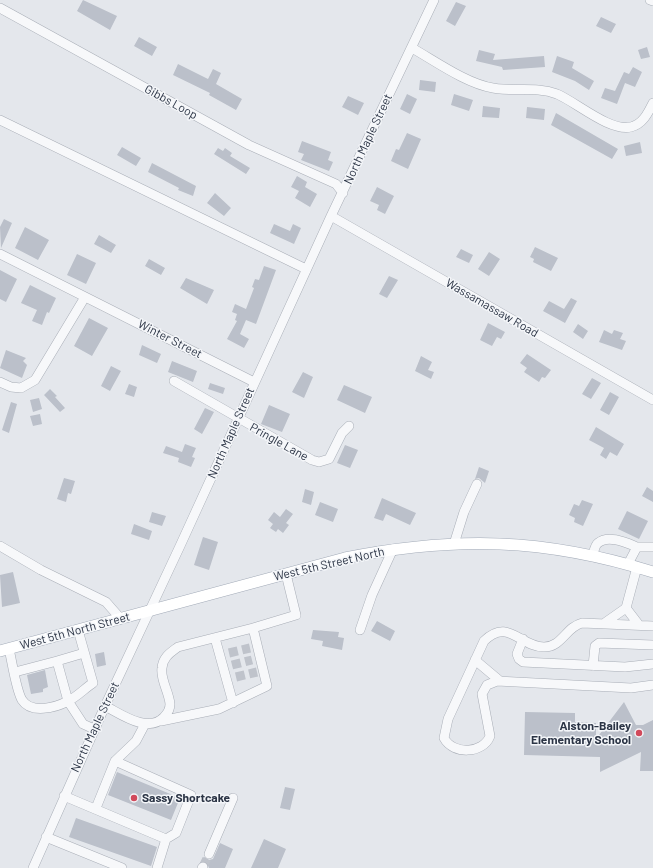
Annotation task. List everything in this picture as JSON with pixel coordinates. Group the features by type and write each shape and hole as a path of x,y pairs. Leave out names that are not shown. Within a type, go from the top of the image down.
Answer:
{"main road":[{"name":"West 5th Street North","path":"149,610 345,558 393,549 454,544 534,546 593,555 653,572"},
{"name":"West 5th North Street","path":"4,650 149,610"}],"street":[{"name":"North Maple Street","path":"33,868 94,729 254,382 434,0"},
{"name":"Gibbs Loop","path":"0,8 242,141 336,184 343,192"},
{"path":"412,48 470,80 484,86 548,92 571,102 608,122 624,127 631,127 644,120 653,103"},
{"path":"0,120 306,270"},
{"name":"Wassamassaw Road","path":"331,216 653,400"},
{"name":"Winter Street","path":"0,254 254,382"},
{"path":"0,382 11,387 20,388 35,380 85,297"},
{"name":"Pringle Lane","path":"174,381 238,419 312,460 319,462 329,459 342,433 349,426"},
{"path":"454,544 464,512 477,484"},
{"path":"593,555 596,546 602,540 614,540 636,547 653,547"},
{"path":"0,546 41,570 106,602 120,618"},
{"path":"606,622 626,608 633,566 633,552 636,547"},
{"path":"360,630 372,595 393,549"},
{"path":"161,720 169,711 170,704 162,669 168,654 178,647 253,628 296,615 286,574"},
{"path":"626,608 640,625"},
{"path":"653,626 606,622 577,624 568,630 560,641 549,646 539,647 507,632 494,633 484,641 445,727 444,738 449,745 459,749 474,750 480,748 488,741 490,736 482,694 487,685 500,681 631,688 653,685"},
{"path":"105,706 137,722 149,725 161,720 219,709 267,686 256,659 253,628"},
{"path":"4,650 15,672 21,698 27,706 36,708 48,707 68,701 93,682 78,630"},
{"path":"215,638 225,654 228,666 227,680 233,703"},
{"path":"523,639 517,654 519,659 523,662 632,667 653,664"},
{"path":"593,666 595,646 599,643 653,645"},
{"path":"15,672 84,653"},
{"path":"57,660 68,701 83,724 94,729"},
{"path":"475,660 500,681"},
{"path":"227,680 236,677"},
{"path":"96,808 115,761 136,741 145,724"},
{"path":"115,761 191,795 176,833 166,838 157,868"},
{"path":"64,796 166,838"},
{"path":"209,854 233,798"},
{"path":"46,837 122,868"}],"building":[{"path":"83,0 117,16 110,30 77,11"},
{"path":"456,2 466,6 455,26 446,21"},
{"path":"601,17 616,24 611,33 596,26"},
{"path":"139,37 157,47 152,56 134,46"},
{"path":"647,47 650,57 641,59 638,50"},
{"path":"479,50 495,54 493,60 544,56 545,67 503,70 502,67 476,61"},
{"path":"557,56 574,62 572,68 594,81 589,90 575,81 552,72"},
{"path":"178,64 208,79 213,69 221,73 216,84 242,99 236,110 209,95 210,93 173,75"},
{"path":"633,67 642,72 635,87 625,83 617,104 601,98 605,88 615,91 624,72 629,74"},
{"path":"420,80 436,82 435,92 419,90"},
{"path":"407,94 417,99 410,114 400,109"},
{"path":"454,94 473,100 469,111 451,105"},
{"path":"348,96 364,103 358,115 342,107"},
{"path":"483,106 500,108 499,118 482,117"},
{"path":"527,107 545,109 544,120 526,118"},
{"path":"556,113 618,149 612,159 551,125"},
{"path":"407,133 421,139 408,169 391,161 396,149 399,150"},
{"path":"302,141 331,152 328,160 333,162 329,171 301,160 304,154 298,152"},
{"path":"640,142 642,153 626,156 624,146"},
{"path":"122,147 141,158 136,166 117,155"},
{"path":"218,148 223,151 225,148 232,153 230,156 250,168 246,174 214,154"},
{"path":"152,163 196,186 193,196 178,190 179,188 148,172"},
{"path":"297,176 307,182 305,187 317,194 310,207 295,198 299,191 291,187"},
{"path":"377,187 394,196 385,214 377,210 379,205 370,201"},
{"path":"215,193 231,208 224,216 207,203"},
{"path":"4,219 12,223 1,248 0,227"},
{"path":"274,224 290,231 293,224 301,228 294,244 270,233"},
{"path":"25,227 49,240 38,260 15,248"},
{"path":"99,235 116,245 111,253 94,244"},
{"path":"535,247 558,258 551,271 533,262 534,259 530,257"},
{"path":"461,249 473,255 469,263 456,257"},
{"path":"489,252 500,259 489,276 478,269"},
{"path":"77,254 96,263 86,284 67,275"},
{"path":"149,259 165,268 161,275 145,266"},
{"path":"264,266 276,270 256,324 246,320 240,334 249,339 244,348 227,339 237,321 235,320 237,314 232,312 235,304 246,309 254,288 252,287 255,279 259,280"},
{"path":"0,270 17,279 6,302 0,299"},
{"path":"389,276 398,280 387,298 379,294"},
{"path":"186,278 214,290 207,304 180,288"},
{"path":"30,285 56,298 49,313 47,312 42,325 32,321 37,310 21,303"},
{"path":"571,298 577,301 565,323 543,311 549,301 564,309"},
{"path":"89,318 108,328 92,356 74,346"},
{"path":"488,323 505,332 501,339 497,337 492,346 480,340"},
{"path":"578,324 588,331 583,339 573,332"},
{"path":"604,330 612,334 614,330 623,333 620,339 626,341 622,350 599,342"},
{"path":"142,345 161,354 157,363 139,355"},
{"path":"6,350 26,358 23,361 27,365 22,378 0,368"},
{"path":"527,354 551,370 545,378 542,377 539,382 524,372 527,368 520,363"},
{"path":"421,356 432,362 428,370 434,372 431,379 415,371"},
{"path":"172,361 197,371 193,382 168,372"},
{"path":"111,366 121,371 110,391 101,386"},
{"path":"303,372 313,377 304,398 292,392"},
{"path":"592,378 601,383 591,399 582,394"},
{"path":"210,383 225,388 223,394 208,389"},
{"path":"129,384 137,387 134,397 125,394"},
{"path":"344,385 372,397 365,413 337,400"},
{"path":"50,389 65,408 60,412 44,395"},
{"path":"610,392 619,397 609,415 600,410"},
{"path":"39,398 42,409 33,412 30,400"},
{"path":"11,402 17,404 9,433 2,430"},
{"path":"269,405 290,414 282,432 261,424"},
{"path":"205,408 214,412 202,434 194,429"},
{"path":"40,414 42,424 33,426 30,416"},
{"path":"596,427 624,444 617,456 610,452 606,459 600,455 604,448 589,440"},
{"path":"185,444 196,448 192,457 195,458 191,467 178,462 179,458 163,453 166,446 182,452"},
{"path":"345,445 358,450 350,468 337,463"},
{"path":"479,467 489,471 485,483 479,478 475,479"},
{"path":"64,478 75,481 71,494 68,493 66,502 57,499"},
{"path":"647,487 653,491 653,502 642,496"},
{"path":"305,489 314,492 311,505 302,502"},
{"path":"382,498 416,513 410,525 386,514 383,521 374,518"},
{"path":"582,500 593,504 583,526 574,522 575,518 569,515 574,504 579,506"},
{"path":"320,502 338,509 333,522 315,515"},
{"path":"286,509 293,514 286,523 289,525 283,533 278,529 276,532 270,528 273,524 268,520 274,512 280,517"},
{"path":"627,511 648,521 639,539 618,529"},
{"path":"152,512 166,516 162,526 149,522"},
{"path":"134,524 152,531 149,540 131,534"},
{"path":"203,537 218,542 209,570 194,565"},
{"path":"13,572 20,603 2,607 0,575"},
{"path":"377,621 395,631 390,641 371,631"},
{"path":"313,630 339,632 338,637 344,638 342,650 322,646 323,641 311,639"},
{"path":"104,652 106,665 97,667 95,654"},
{"path":"45,670 48,687 43,689 43,692 31,694 27,675"},
{"path":"624,702 636,725 643,725 653,720 653,771 640,771 641,752 600,772 600,757 524,755 525,712 575,713 575,722 596,723 596,739"},
{"path":"117,772 180,798 171,820 108,795"},
{"path":"285,787 295,789 290,810 280,808"},
{"path":"76,818 157,847 151,866 69,837"},
{"path":"264,839 286,849 278,868 251,868"},
{"path":"220,843 233,849 225,868 209,868 207,863 202,861 204,857 209,860 213,859"}],"tunnel":[{"path":"229,653 250,648"},
{"path":"232,665 252,660"},
{"path":"236,677 257,672"},
{"path":"203,867 209,854"}],"place":[{"name":"Alston-Bailey Elementary School","path":"639,733"},
{"name":"Sassy Shortcake","path":"134,798"}]}
